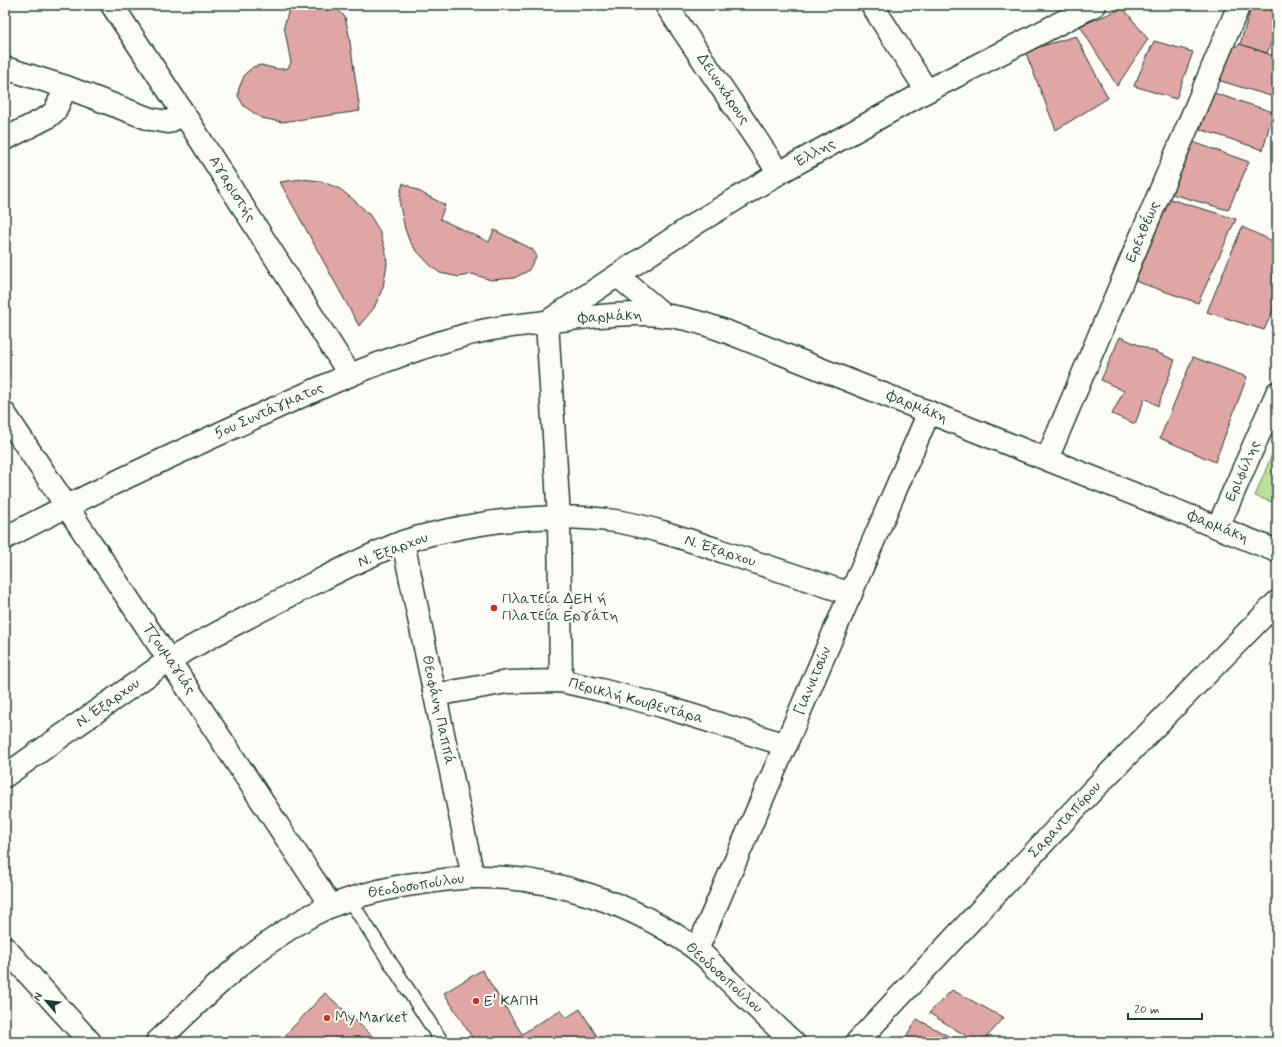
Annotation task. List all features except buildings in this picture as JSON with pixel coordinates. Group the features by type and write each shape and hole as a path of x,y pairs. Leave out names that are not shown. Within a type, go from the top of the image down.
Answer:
{"street":[{"name":"Αγαριστής","path":"112,5 184,114 350,375"},
{"name":"Δεινοχάρους","path":"666,5 779,173"},
{"path":"872,5 927,90"},
{"name":"Έλλης","path":"547,322 698,222 779,173 927,90 1095,5"},
{"name":"Ερεχθέως","path":"1047,459 1239,5"},
{"path":"5,68 66,87 156,120 168,122 184,114"},
{"path":"5,139 48,117 55,111 66,87"},
{"path":"618,276 665,316"},
{"name":"Φαρμάκη","path":"547,322 593,316 665,316 690,320 722,330 1277,551"},
{"path":"547,322 559,518 561,682"},
{"name":"5ου Συντάγματος","path":"5,538 66,506 188,448 350,375 463,335 498,328 547,322"},
{"name":"Εριφύλης","path":"1218,527 1277,393"},
{"name":"Γιαννιτσών","path":"697,950 929,412"},
{"name":"Τζουμαγιάς","path":"5,414 169,660 340,903"},
{"name":"Ν. Έξαρχου","path":"5,776 169,660 195,645 315,583 403,542 462,528 519,520 559,518 614,521 684,539 851,594"},
{"name":"Θεοφάνη Παππά","path":"403,542 473,877"},
{"name":"Σαρανταπόρου","path":"857,1042 1091,792 1277,602"},
{"name":"Περικλή Κουβεντάρα","path":"435,694 507,682 561,682 601,690 662,706 786,745"},
{"name":"Θεοδοσοπούλου","path":"157,1042 206,994 271,942 305,920 340,903 388,888 430,881 473,877 532,882 570,889 604,900 652,921 697,950 792,1042"},
{"path":"5,948 90,1042"}],"lane":[{"path":"340,903 442,1042"}],"green space":[{"path":"1277,442 1277,504 1255,496"}],"place":[{"name":"Πλατεία ΔΕΗ ή Πλατεία Εργάτη","path":"494,608"},
{"name":"Ε' ΚΑΠΗ","path":"476,1001"},
{"name":"My Market","path":"327,1018"}]}
